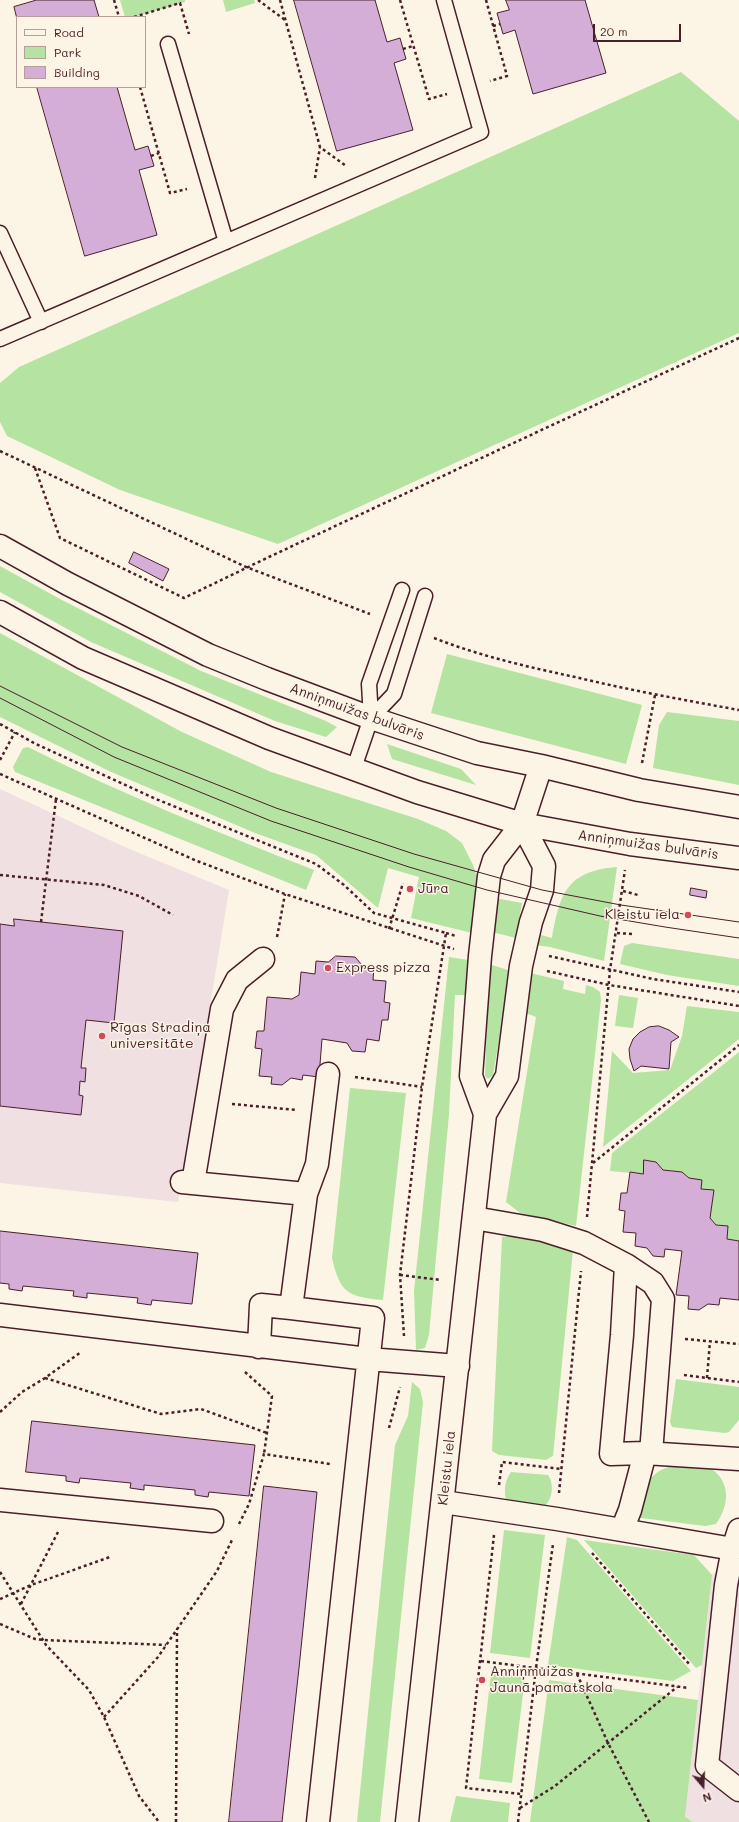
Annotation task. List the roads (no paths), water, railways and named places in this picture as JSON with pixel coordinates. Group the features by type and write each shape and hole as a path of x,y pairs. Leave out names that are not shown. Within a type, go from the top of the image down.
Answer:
{"street":[{"name":"Anniņmuižas bulvāris","path":"0,546 68,584 208,655 266,679 371,718 477,753 540,766 639,790 739,807"},
{"name":"Anniņmuižas bulvāris","path":"0,612 83,658 269,738 417,792 522,824 630,844 739,858"},
{"name":"Kleistu iela","path":"485,1114 471,1076 489,876 494,860 522,824 540,766"},
{"name":"Kleistu iela","path":"407,1822 485,1114 507,1076 524,951 531,922 542,890 544,866 522,824"},
{"path":"263,959 237,980 222,1009 206,1102 188,1183 306,1194"},
{"path":"291,1308 306,1194 317,1164 328,1074"},
{"path":"474,1218 543,1230 584,1243 626,1265 653,1283 663,1299 661,1336 648,1453 622,1530"},
{"path":"626,1265 612,1454 648,1453 739,1459"},
{"path":"259,1347 261,1305 373,1318 318,1822"},
{"path":"0,1315 259,1347 368,1359 458,1366"},
{"path":"0,1500 212,1521"},
{"path":"443,1502 622,1530 737,1544 726,1585 707,1766 739,1790"}],"lane":[{"path":"0,339 481,132 444,0"},
{"path":"168,44 226,242"},
{"path":"0,233 41,322"},
{"path":"354,768 371,718 369,684 402,590"},
{"path":"371,718 394,694 425,596"}],"tram line":[{"path":"0,686 122,747 276,808 414,854 542,890 621,905 739,922"},
{"path":"0,698 114,757 271,821 409,867 487,890 600,916 739,938"}],"place":[{"name":"Jūra","path":"410,889"},
{"name":"Kleistu iela","path":"688,915"},
{"name":"Express pizza","path":"328,968"},
{"name":"Rīgas Stradiņa universitāte","path":"102,1036"},
{"name":"Anniņmuižas Jaunā pamatskola","path":"482,1680"}]}
